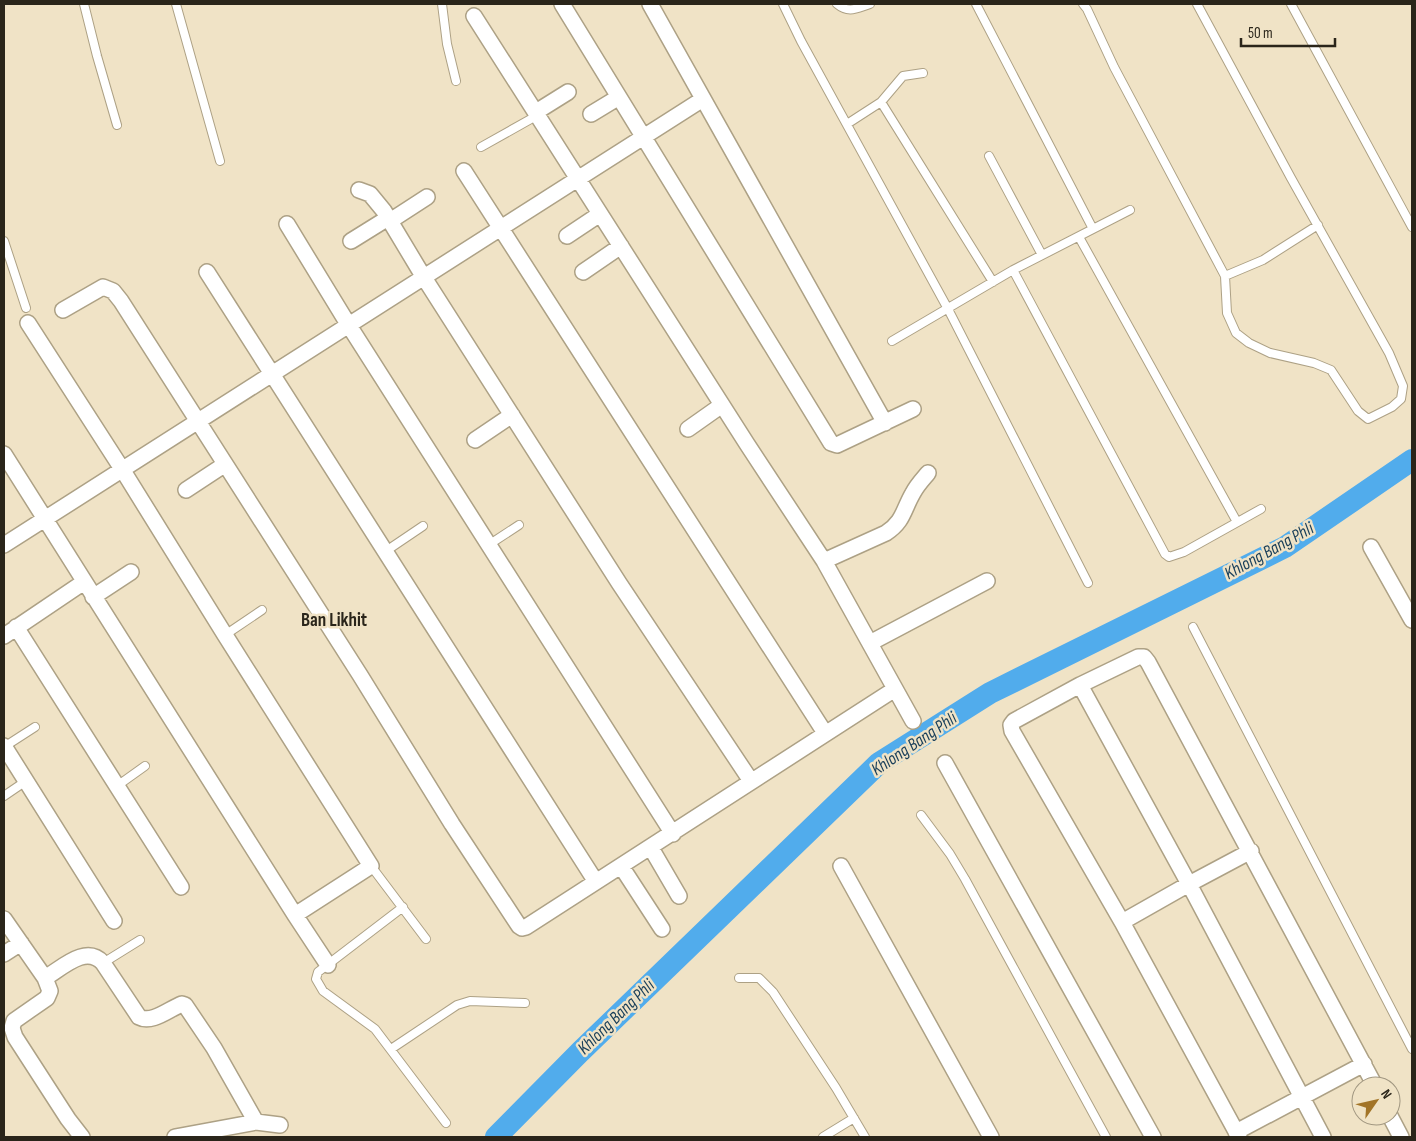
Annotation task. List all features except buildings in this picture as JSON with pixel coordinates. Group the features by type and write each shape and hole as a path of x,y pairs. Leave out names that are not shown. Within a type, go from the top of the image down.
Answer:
{"street":[{"path":"562,4 831,444 837,445 913,409"},
{"path":"650,4 885,423"},
{"path":"474,16 722,405 824,561 913,721"},
{"path":"537,113 568,92"},
{"path":"592,114 619,97"},
{"path":"4,545 703,99"},
{"path":"464,171 825,733"},
{"path":"359,190 370,194 389,219 423,276 619,583 751,781"},
{"path":"352,241 428,197"},
{"path":"567,236 600,214"},
{"path":"287,224 348,324 490,544 673,834"},
{"path":"583,272 621,246"},
{"path":"207,272 596,882"},
{"path":"63,310 103,287 113,291 360,675 452,824 522,928 673,834 825,733 895,690"},
{"path":"27,315 225,635 371,866 295,915"},
{"path":"688,429 722,405"},
{"path":"474,440 512,415"},
{"path":"4,454 328,965"},
{"path":"186,490 224,465"},
{"path":"824,561 886,533 895,526 900,521 914,491 928,473"},
{"path":"1371,547 1412,620"},
{"path":"93,597 132,572"},
{"path":"870,643 987,581"},
{"path":"84,582 10,631 117,786 181,886"},
{"path":"1364,1064 1302,1097 1238,1135 1122,922 1012,731 1011,726 1014,721 1080,685 1138,657 1144,657 1251,852 1364,1064 1370,1076"},
{"path":"1080,685 1323,1137"},
{"path":"4,746 114,921"},
{"path":"945,763 1153,1137"},
{"path":"651,848 679,896"},
{"path":"1122,922 1188,884 1251,852"},
{"path":"621,866 662,929"},
{"path":"841,866 991,1137"},
{"path":"4,919 45,978 50,995 14,1021 12,1028 15,1037 68,1119 82,1137"},
{"path":"4,954 20,943"},
{"path":"45,978 83,955 91,955 98,957 104,963 139,1017 143,1019 154,1018 182,1004 186,1005 214,1048 256,1122"},
{"path":"174,1137 256,1122 280,1125"}],"lane":[{"path":"84,4 117,126"},
{"path":"176,4 220,161"},
{"path":"442,4 447,44 456,81"},
{"path":"783,4 801,41 948,309 1088,584"},
{"path":"837,4 844,9 853,9 870,4"},
{"path":"976,4 1093,229"},
{"path":"1087,5 1114,67 1225,276 1227,313 1236,333 1249,343 1270,353 1314,363 1331,370 1358,411 1368,419 1392,407 1401,399 1403,386 1389,353 1197,4"},
{"path":"1291,4 1412,227"},
{"path":"847,124 881,102 902,76 923,73"},
{"path":"881,102 993,282"},
{"path":"481,147 537,113"},
{"path":"989,156 1042,255"},
{"path":"1404,213 1412,209"},
{"path":"892,341 1013,270 1130,210"},
{"path":"1225,276 1263,260 1318,225"},
{"path":"1079,237 1237,522"},
{"path":"4,241 5,254 27,315"},
{"path":"1013,270 1168,557 1184,552 1261,508"},
{"path":"490,544 520,525"},
{"path":"386,551 423,526"},
{"path":"225,635 262,610"},
{"path":"1193,627 1412,1049"},
{"path":"4,746 35,727"},
{"path":"117,786 145,766"},
{"path":"4,796 26,781"},
{"path":"921,815 950,854 965,879 1106,1137"},
{"path":"371,866 426,938"},
{"path":"403,907 318,972 316,979 323,991 375,1030 446,1123"},
{"path":"104,963 140,940"},
{"path":"739,978 759,978 773,992 836,1088 865,1137"},
{"path":"391,1049 457,1005 470,1001 525,1003"},
{"path":"823,1137 854,1118"}],"waterway":[{"name":"Khlong Bang Phli","path":"496,1137 580,1052 879,763 990,693 1285,547 1412,460"}],"district":[{"name":"Ban Likhit","path":"334,620"}]}
